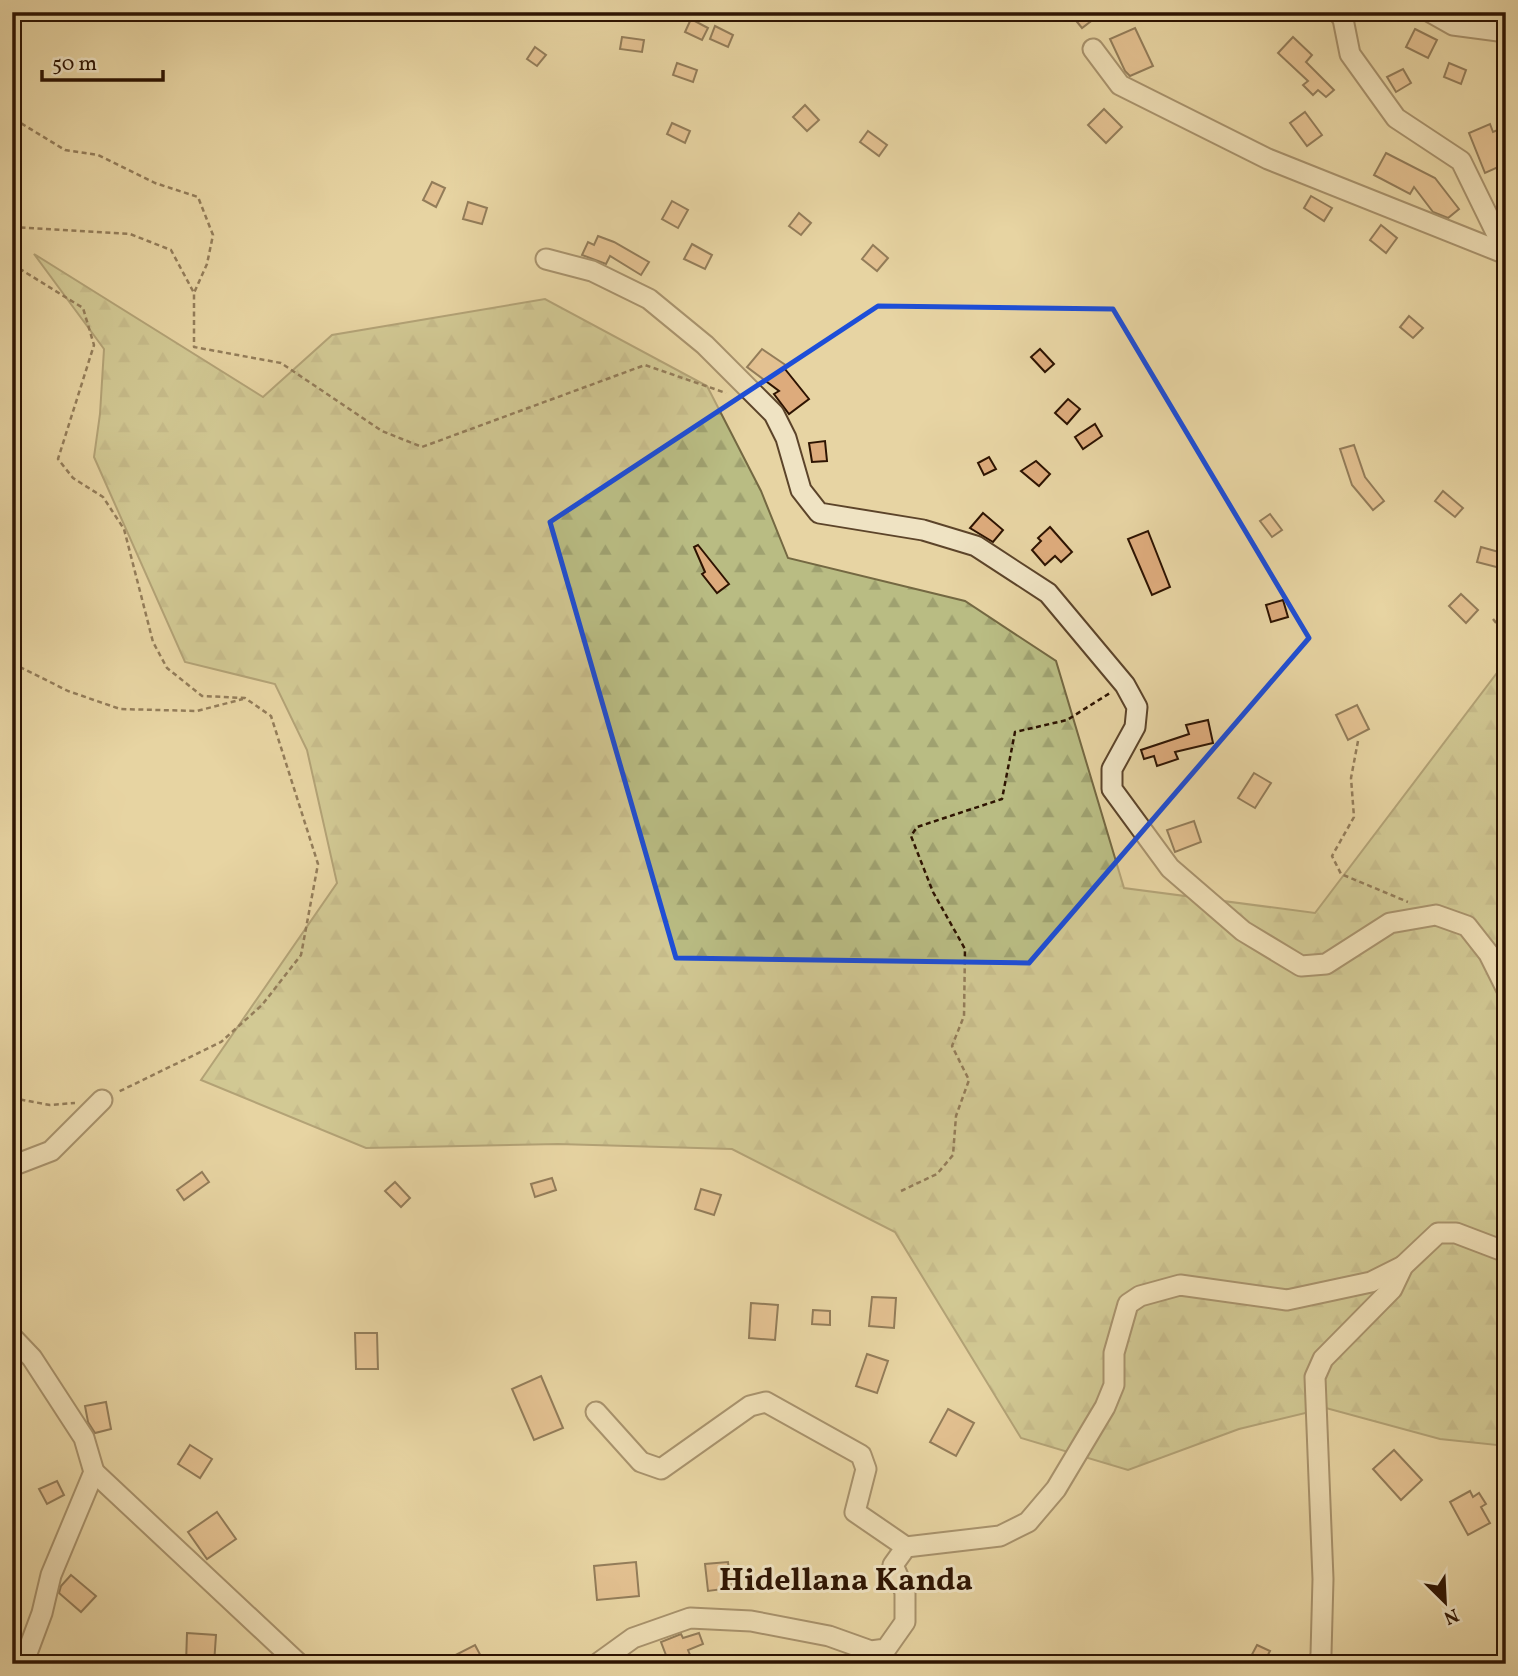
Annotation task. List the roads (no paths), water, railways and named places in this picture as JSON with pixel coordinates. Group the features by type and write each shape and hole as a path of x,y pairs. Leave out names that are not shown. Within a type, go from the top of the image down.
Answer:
{"street":[{"path":"1338,12 1343,19 1350,54 1396,118 1461,161 1506,254"},
{"path":"1430,12 1453,25 1506,32"},
{"path":"1093,49 1120,85 1268,159 1506,254"},
{"path":"546,259 592,271 649,299 705,345 774,414 786,438 801,490 819,513 923,530 976,546 1048,593 1125,685 1137,707 1135,727 1112,769 1112,789 1170,867 1243,931 1301,966 1325,964 1390,923 1436,915 1466,926 1489,954 1506,988"},
{"path":"12,1166 51,1151 102,1100"},
{"path":"596,1412 641,1462 661,1469 750,1406 766,1402 861,1455 866,1469 855,1512 906,1547 1000,1536 1028,1522 1056,1489 1105,1407 1114,1385 1114,1353 1128,1304 1140,1296 1180,1285 1287,1300 1371,1282 1402,1266 1438,1233 1456,1233 1506,1252"},
{"path":"1319,1664 1323,1579 1315,1377 1323,1359 1392,1289 1402,1266"},
{"path":"12,1337 32,1358 84,1438 94,1472 299,1664"},
{"path":"23,1664 42,1613 51,1575 94,1472"},
{"path":"597,1664 633,1637 690,1618 751,1621 829,1636 871,1651 886,1648 905,1622 905,1592 893,1565 906,1547"}],"district":[{"name":"Hidellana Kanda","path":"846,1582"}]}
